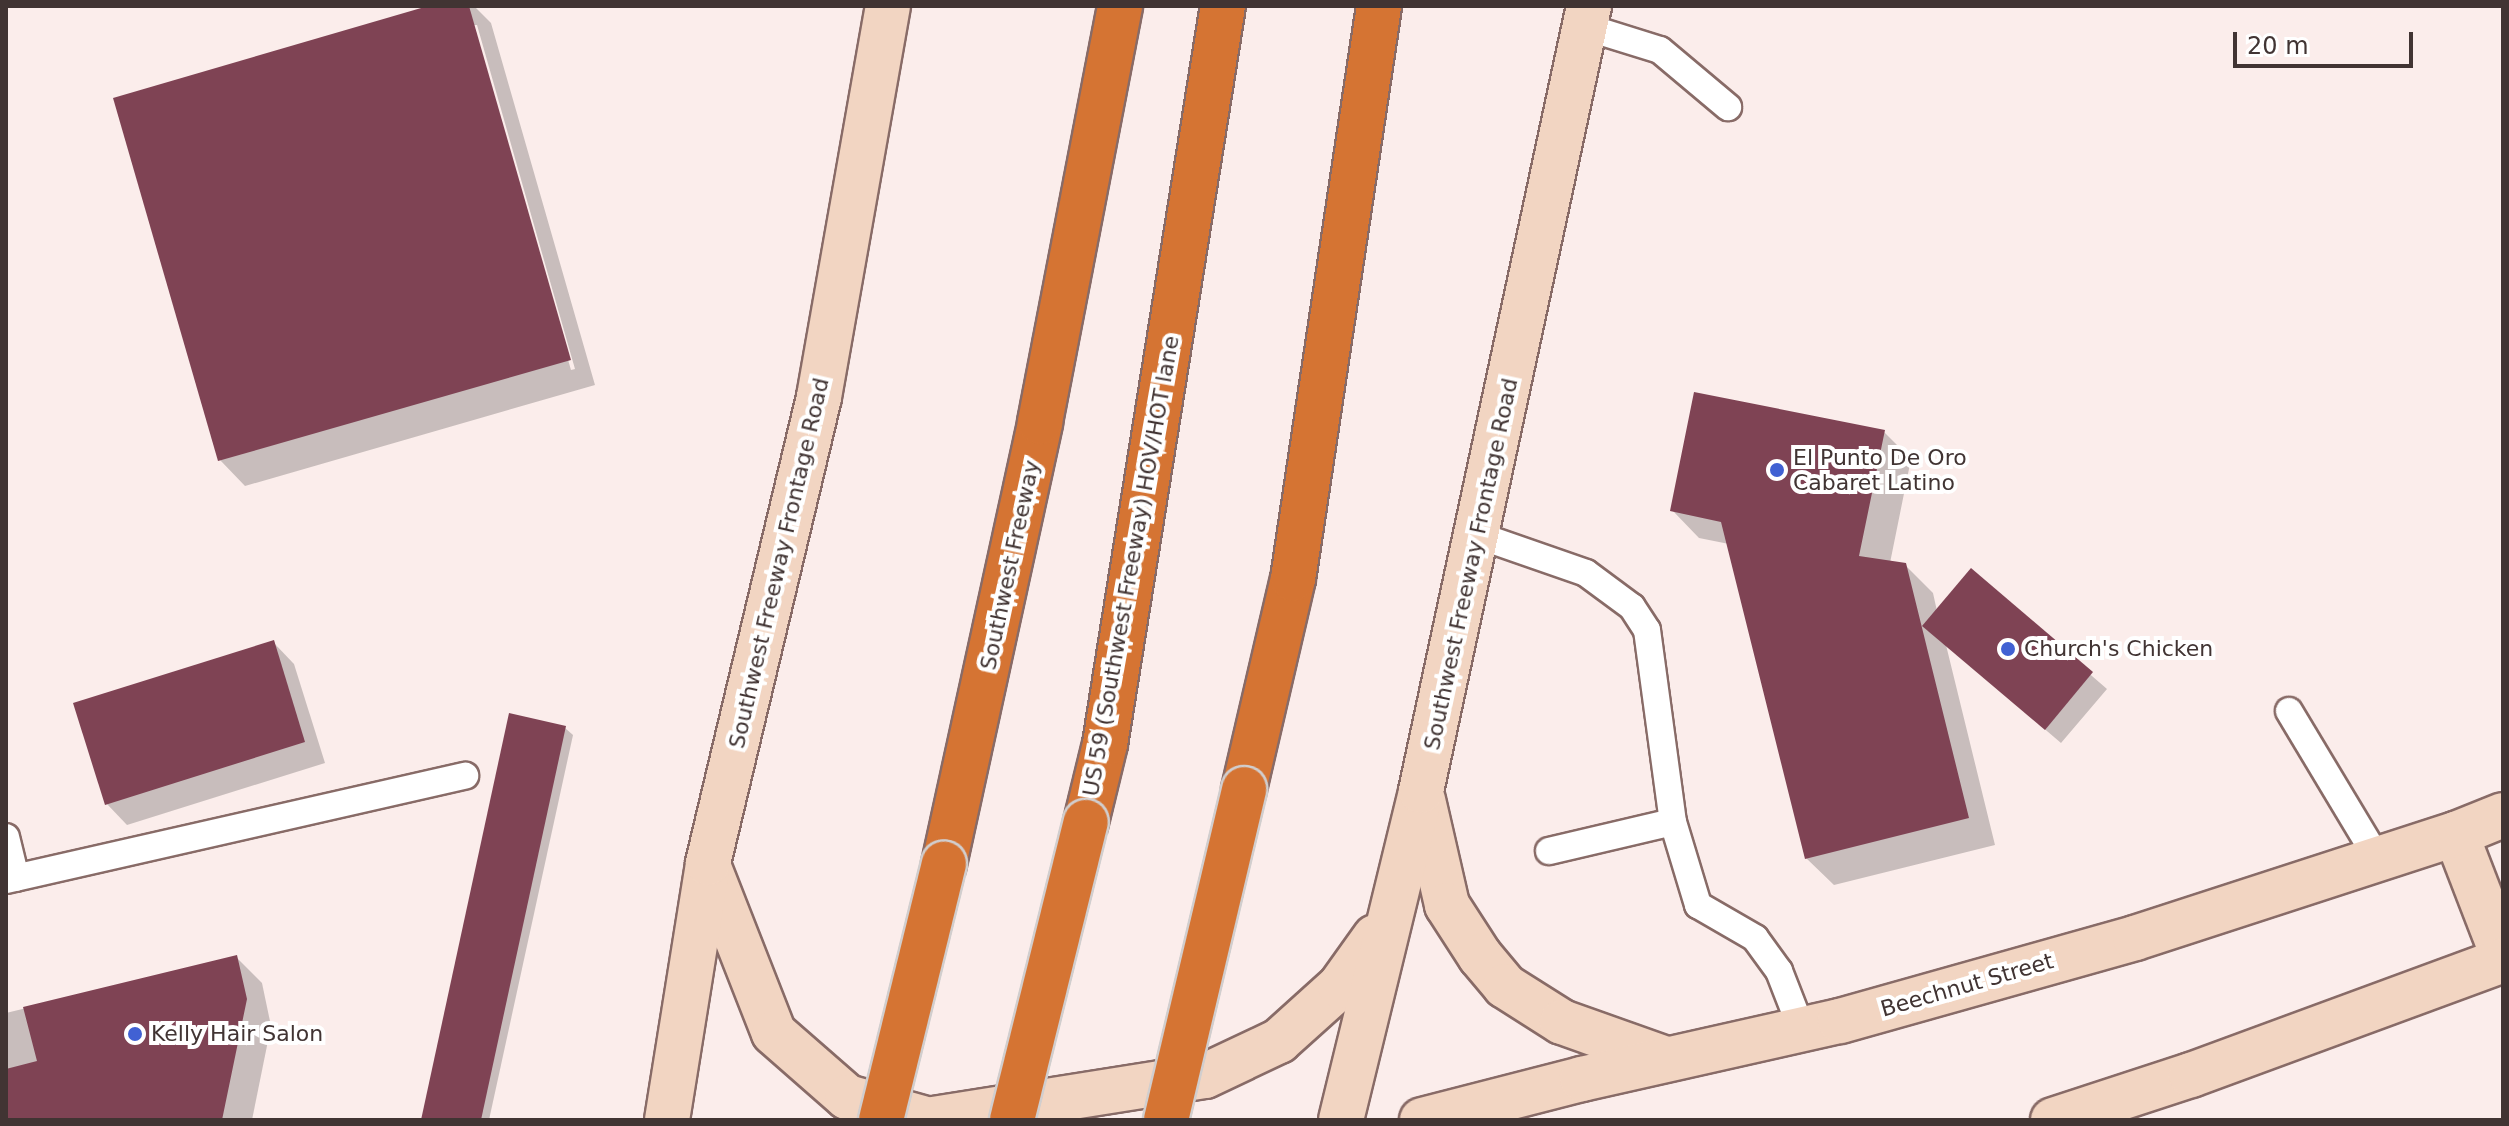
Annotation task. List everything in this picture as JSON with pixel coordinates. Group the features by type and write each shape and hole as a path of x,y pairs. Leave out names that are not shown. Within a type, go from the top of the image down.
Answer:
{"highway":[{"name":"Southwest Freeway","path":"881,1120 944,864 1040,422 1120,6"},
{"name":"US 59 (Southwest Freeway) HOV/HOT lane","path":"1012,1120 1105,744 1223,6"},
{"path":"1166,1120 1293,579 1379,6"}],"main road":[{"name":"Southwest Freeway Frontage Road","path":"667,1120 708,863 754,682 819,397 888,6"},
{"name":"Southwest Freeway Frontage Road","path":"1341,1120 1421,791 1587,17"},
{"path":"1421,791 1447,905 1480,956 1505,986 1562,1022 1666,1059"},
{"name":"Beechnut Street","path":"1422,1120 1666,1059 1802,1030 2135,938 2456,834 2503,815"},
{"path":"2053,1120 2191,1075 2503,958 2456,834"},
{"path":"708,863 774,1033 847,1097 927,1120 1205,1076 1279,1041 1340,986 1388,920"}],"lane":[{"path":"1587,17 1660,50 1728,107"},
{"path":"1477,535 1586,573 1632,607 1647,630 1673,822 1698,905 1755,938 1779,971 1802,1030"},
{"path":"2289,711 2378,859"},
{"path":"6,837 11,879 465,776"},
{"path":"1549,851 1673,822"}],"building":[{"path":"428,6 469,6 571,360 218,461 113,98"},
{"path":"1694,392 1885,430 1859,556 1906,563 1969,818 1805,859 1721,522 1670,511"},
{"name":"Church's Chicken","path":"1971,568 2093,672 2045,730 1922,626"},
{"path":"274,640 305,742 105,805 73,703"},
{"path":"509,713 566,726 481,1120 421,1120"},
{"name":"Kelly Hair Salon","path":"237,955 247,999 222,1120 6,1120 6,1069 37,1061 23,1007"}],"place":[{"name":"El Punto De Oro Cabaret Latino","path":"1777,470"},
{"name":"Church's Chicken","path":"2008,649"},
{"name":"Kelly Hair Salon","path":"135,1034"}]}
